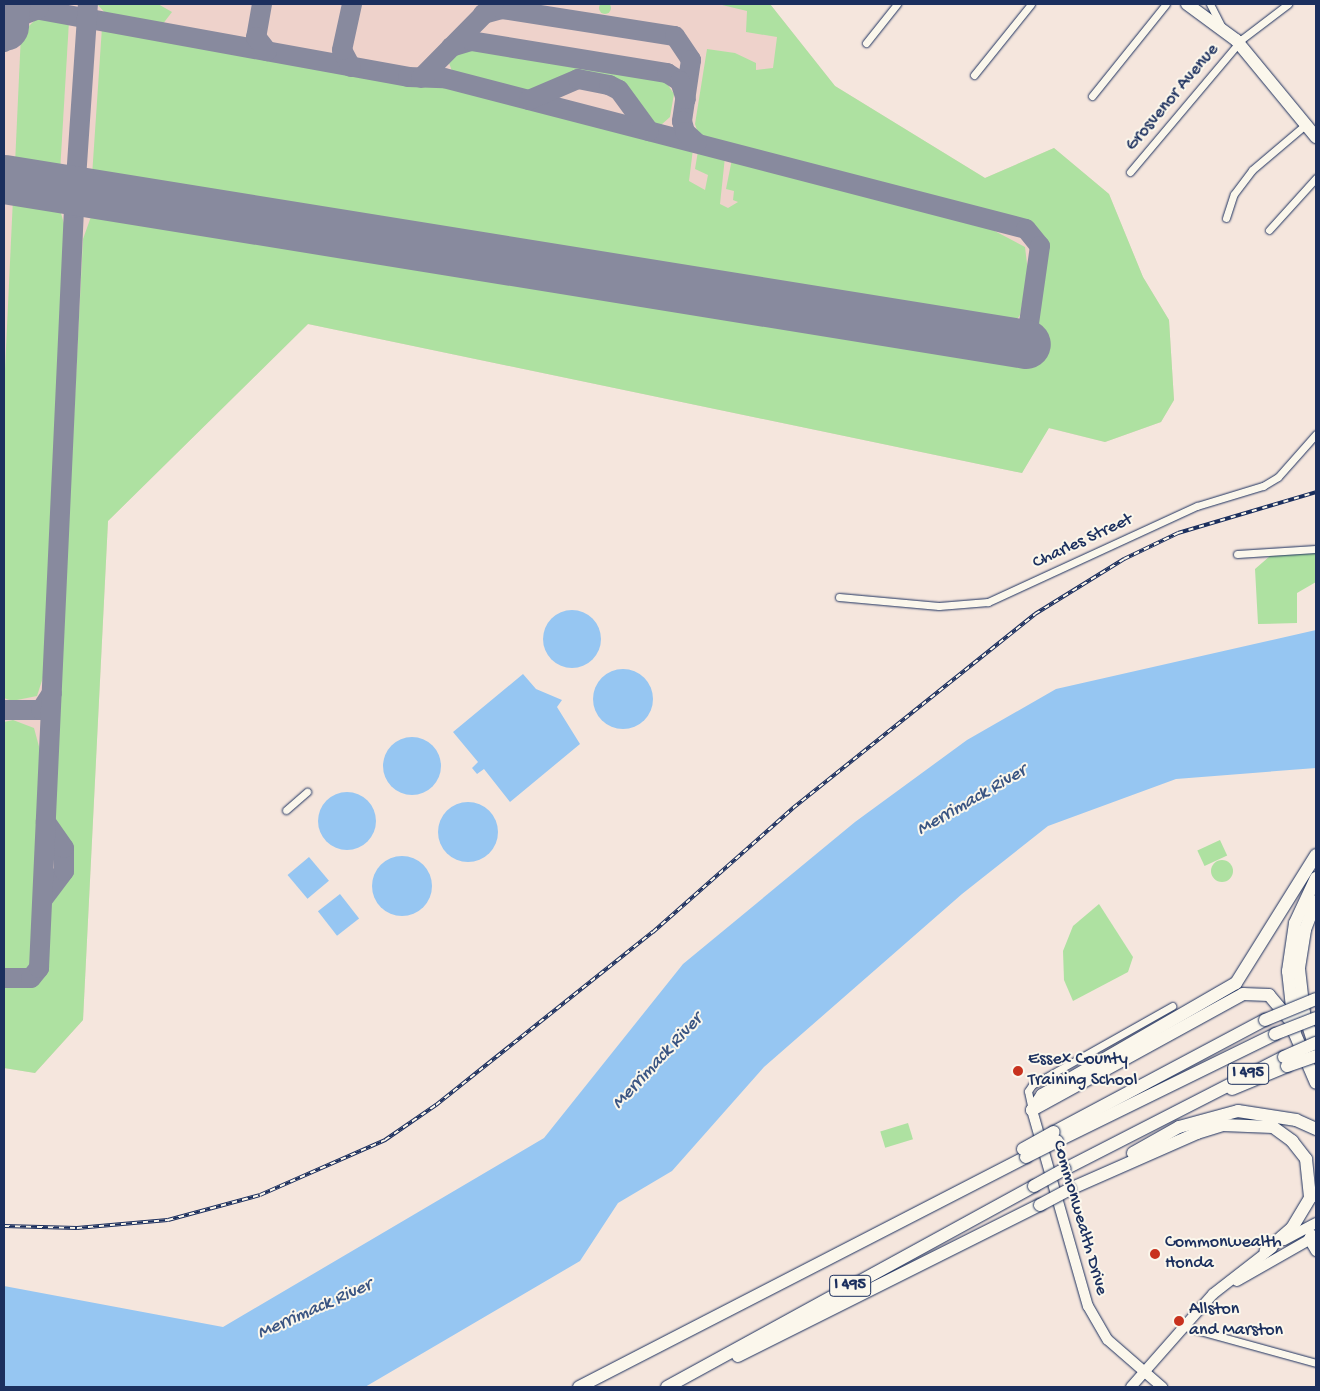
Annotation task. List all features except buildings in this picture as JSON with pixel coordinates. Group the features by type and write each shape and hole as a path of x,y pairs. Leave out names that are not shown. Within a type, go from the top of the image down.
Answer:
{"highway":[{"path":"1187,4 1221,27 1238,43 1316,137"},
{"path":"1032,1110 1042,1095 1236,983 1316,855"},
{"path":"1316,878 1293,929 1288,971 1292,1021 1316,1083"},
{"path":"1316,901 1305,930 1299,969 1304,1013 1316,1051"},
{"path":"1032,1110 1243,994 1269,996 1292,1021"},
{"path":"1056,1137 1265,1020 1316,998"},
{"name":"I 495","path":"579,1387 941,1200 1056,1137 1275,1034 1316,1018"},
{"name":"I 495","path":"667,1387 1065,1169 1212,1091 1286,1062 1316,1043"},
{"path":"1286,1062 1316,1056"},
{"path":"667,1387 751,1351 1040,1205 1179,1127 1210,1116 1265,1113 1316,1129"},
{"path":"1070,1189 1197,1133 1250,1124 1273,1128 1292,1141 1306,1159 1310,1198 1292,1228 1266,1251"}],"main road":[{"name":"Commonwealth Drive","path":"1032,1110 1085,1301 1108,1340 1162,1387"},
{"path":"1131,1387 1182,1326 1228,1280 1266,1251 1316,1223"},
{"path":"1316,1227 1313,1238 1316,1251"},
{"path":"1182,1326 1259,1265 1313,1238"}],"street":[{"path":"866,43 897,4"},
{"path":"974,75 1031,4"},
{"path":"1092,96 1166,4"},
{"path":"1210,4 1221,27"},
{"name":"Grosvenor Avenue","path":"1130,172 1238,43 1288,4"},
{"path":"1226,218 1234,194 1252,170 1305,125"},
{"path":"1269,230 1316,178"},
{"name":"Charles Street","path":"839,597 939,606 988,602 1197,506 1263,486 1278,477 1316,434"},
{"path":"1237,554 1316,549"},
{"path":"286,810 307,792"},
{"name":"Commonwealth Drive","path":"1032,1110 1028,1091 1032,1085 1172,1006"},
{"path":"1182,1326 1316,1362"}],"shaded area":[{"path":"4,4 770,4 835,86 985,178 1054,148 1109,194 1143,277 1169,320 1174,400 1161,422 1105,442 1048,428 1022,473 308,324 108,521 83,1020 35,1073 4,1068"}],"green space":[{"path":"603,2 607,2 611,8 607,14 603,14 599,10 599,6"},
{"path":"97,4 158,4 172,12 162,25 108,16"},
{"path":"718,4 770,4 835,86 985,178 1054,148 1109,194 1143,277 1169,320 1174,400 1161,422 1105,442 1049,428 1022,473 308,324 108,521 83,1020 35,1073 4,1068 4,984 24,985 41,977 49,897 69,880 70,845 53,825 83,239 93,211 1028,363 1046,249 1037,229 699,136 695,124 707,49 735,53 756,63 756,70 773,68 777,37 746,32 747,11"},
{"path":"38,17 69,21 60,172 15,164 21,34"},
{"path":"102,27 451,87 693,149 689,181 705,190 708,175 695,169 698,151 725,157 720,204 728,208 738,202 733,200 734,191 726,189 732,159 991,229 1025,247 1028,272 1020,315 1014,324 1008,324 92,176"},
{"path":"464,48 666,82 674,94 670,117 661,125 647,125 622,82 579,71 534,95 453,74 448,60"},
{"path":"13,198 59,206 66,231 66,290 46,668 37,696 12,701 4,698 4,391"},
{"path":"1304,551 1316,553 1316,582 1297,593 1297,623 1258,624 1255,569 1270,556"},
{"path":"13,720 34,728 41,754 34,954 28,969 13,973 4,972 4,722"},
{"path":"1220,840 1227,855 1205,866 1197,851"},
{"path":"1218,860 1226,860 1233,867 1233,875 1226,882 1218,882 1211,875 1211,867"},
{"path":"1099,904 1133,957 1128,972 1073,1001 1064,980 1063,951 1073,926"},
{"path":"908,1123 913,1139 885,1148 880,1131"}],"water":[{"path":"566,610 578,610 593,618 601,633 601,645 593,660 578,668 566,668 551,660 543,645 543,633 551,618"},
{"name":"Merrimack River","path":"1316,630 1316,768 1176,779 1048,826 962,894 764,1067 672,1171 618,1203 580,1261 365,1387 4,1387 4,1286 223,1327 544,1138 683,964 855,822 967,740 1056,689"},
{"path":"623,669 639,674 644,678 648,683 653,699 648,715 644,720 639,724 623,729 607,724 602,720 598,715 593,699 598,683 602,678 607,674"},
{"path":"523,674 536,689 562,700 557,707 580,744 510,802 484,769 477,774 472,768 478,762 453,732"},
{"path":"406,737 418,737 433,745 441,760 441,772 433,787 418,795 406,795 391,787 383,772 383,760 391,745"},
{"path":"341,792 353,792 368,800 376,815 376,827 368,842 353,850 341,850 326,842 318,827 318,815 326,800"},
{"path":"468,802 484,807 489,811 493,816 498,832 493,848 489,853 484,857 468,862 452,857 447,853 443,848 438,832 443,816 447,811 452,807"},
{"path":"396,856 408,856 419,861 427,869 432,880 430,898 419,911 408,916 396,916 385,911 377,903 372,892 372,880 377,869 385,861"},
{"path":"309,857 329,881 307,899 288,875"},
{"path":"340,894 359,918 337,936 318,911"}],"taxiway":[{"path":"7,4 408,77 444,78 1026,229 1040,246 1026,344"},
{"path":"4,978 31,978 39,968 74,208 88,4"},
{"path":"262,4 256,37 267,51"},
{"path":"351,67 342,50 352,4"},
{"path":"421,78 493,5"},
{"path":"4,42 15,18 38,9"},
{"path":"483,14 502,9 675,36 691,60 682,121 685,132 697,143"},
{"path":"451,47 471,41 667,73 680,81 686,99"},
{"path":"529,100 578,79 609,85 619,90 649,131"},
{"path":"4,710 41,710 52,693"},
{"path":"43,899 64,871 64,848 46,822"}],"runway":[{"path":"4,26 5,4"},
{"path":"4,179 1026,344"}],"railway":[{"path":"4,1226 77,1228 168,1220 260,1195 385,1140 436,1105 653,932 793,808 1035,614 1124,559 1178,533 1316,492"}],"place":[{"name":"Essex County Training School","path":"1018,1071"},
{"name":"Commonwealth Honda","path":"1155,1254"},
{"name":"Allston and Marston","path":"1179,1321"}]}
